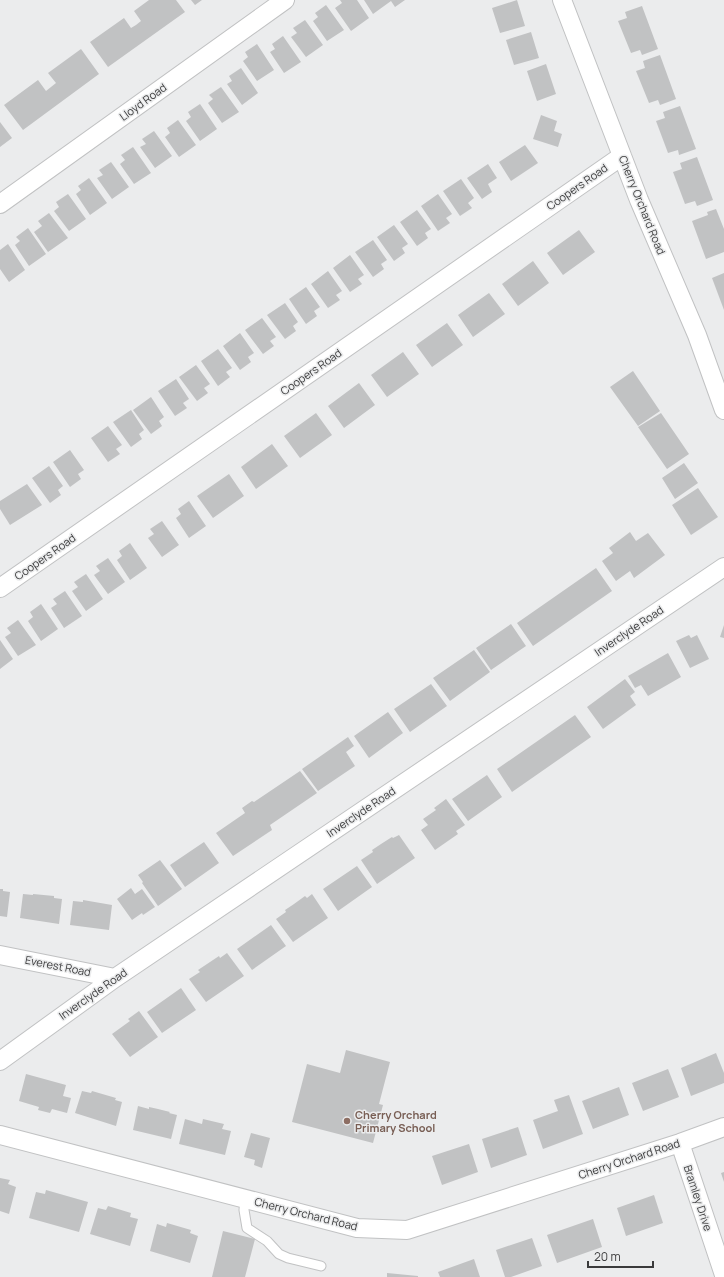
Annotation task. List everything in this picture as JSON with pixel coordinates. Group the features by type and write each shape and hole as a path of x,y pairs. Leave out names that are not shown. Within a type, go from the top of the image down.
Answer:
{"street":[{"name":"Lloyd Road","path":"0,204 285,0"},
{"name":"Cherry Orchard Road","path":"562,0 639,200 697,335 724,410"},
{"name":"Coopers Road","path":"0,588 622,156"},
{"name":"Inverclyde Road","path":"0,1061 116,978 724,567"},
{"name":"Everest Road","path":"0,955 116,978"},
{"name":"Cherry Orchard Road","path":"0,1135 357,1228 407,1230 680,1143 724,1127"},
{"name":"Bramley Drive","path":"680,1143 724,1275"}],"lane":[{"path":"245,1199 244,1210 247,1228 267,1242 279,1254 288,1258 321,1266"}],"building":[{"path":"149,0 176,0 185,12 108,67 90,42 124,18 131,28 136,25 141,21 134,11"},
{"path":"191,0 202,0 195,5"},
{"path":"340,0 357,0 369,18 351,31 335,8 342,3"},
{"path":"364,0 405,0 395,7 391,1 373,14"},
{"path":"517,0 525,26 500,33 492,8"},
{"path":"326,5 344,30 327,41 313,21 318,17 315,13"},
{"path":"642,6 658,49 642,55 640,50 631,53 618,21 627,18 625,12"},
{"path":"305,20 323,45 306,57 291,37 297,33 293,28"},
{"path":"531,32 539,58 514,65 506,40"},
{"path":"283,36 301,62 284,73 270,52 275,49 272,44"},
{"path":"257,44 274,70 257,81 243,61 248,57 245,52"},
{"path":"81,49 99,74 23,130 4,105 38,80 46,91 56,83 48,73"},
{"path":"660,55 676,99 660,105 658,100 649,103 636,71 645,68 643,61"},
{"path":"546,64 556,94 537,101 527,71"},
{"path":"241,68 258,93 242,105 227,84 232,81 229,76"},
{"path":"221,87 239,112 222,123 208,103 213,99 209,95"},
{"path":"200,104 217,129 200,141 186,121 191,117 188,112"},
{"path":"680,106 696,149 679,155 678,150 668,153 656,121 665,118 663,112"},
{"path":"541,115 557,121 554,131 562,134 558,147 533,139"},
{"path":"178,120 196,145 179,157 165,137 170,133 167,128"},
{"path":"0,122 12,138 0,147"},
{"path":"154,131 172,156 155,168 140,147 146,144 142,139"},
{"path":"525,145 538,163 511,181 499,162"},
{"path":"133,147 151,173 134,184 120,164 125,160 121,155"},
{"path":"697,157 713,200 697,206 695,201 685,204 673,172 682,169 680,163"},
{"path":"111,162 129,187 112,199 97,178 103,175 99,170"},
{"path":"488,164 497,178 488,184 492,192 482,199 467,178"},
{"path":"89,178 107,203 90,215 76,194 81,190 78,186"},
{"path":"461,179 474,198 468,203 472,208 460,216 443,191"},
{"path":"68,194 86,219 69,231 54,211 59,207 56,202"},
{"path":"438,194 452,214 446,218 450,223 438,231 421,206"},
{"path":"716,209 724,229 724,252 706,259 692,221 708,215 707,212"},
{"path":"417,210 431,229 425,233 428,238 417,246 400,222"},
{"path":"49,213 68,238 48,252 34,232 42,226 38,221"},
{"path":"394,225 408,244 402,248 405,253 394,261 377,237"},
{"path":"28,228 46,254 29,266 15,245 20,241 16,237"},
{"path":"579,230 595,252 563,275 547,253"},
{"path":"373,240 387,260 381,264 384,269 373,277 355,252"},
{"path":"8,244 25,270 9,282 0,269 0,250"},
{"path":"350,255 364,275 358,279 362,284 350,292 333,268"},
{"path":"533,261 549,283 518,306 502,284"},
{"path":"328,271 342,291 336,295 340,300 328,308 311,284"},
{"path":"724,273 724,310 712,278"},
{"path":"306,287 320,307 314,311 317,316 306,324 289,299"},
{"path":"489,293 505,314 473,337 458,315"},
{"path":"285,303 298,322 293,326 296,331 285,339 267,315"},
{"path":"262,318 276,337 270,341 274,346 263,354 245,330"},
{"path":"447,323 463,345 432,367 416,345"},
{"path":"240,333 254,353 248,357 251,362 240,370 223,346"},
{"path":"218,349 232,368 226,372 230,377 218,386 201,361"},
{"path":"403,352 419,374 387,397 371,375"},
{"path":"196,365 210,384 204,388 208,393 197,401 179,377"},
{"path":"633,371 660,411 638,426 610,387"},
{"path":"176,379 189,399 183,403 187,408 175,416 158,391"},
{"path":"359,383 375,405 344,428 328,406"},
{"path":"151,397 164,417 159,421 162,426 151,434 133,410"},
{"path":"131,410 144,430 139,434 142,439 131,447 113,422"},
{"path":"316,413 332,435 300,458 284,436"},
{"path":"661,413 689,454 667,469 638,427"},
{"path":"108,426 122,445 116,449 120,454 108,462 91,438"},
{"path":"272,444 288,466 256,489 241,467"},
{"path":"70,450 84,470 78,474 81,479 70,487 53,462"},
{"path":"684,463 698,483 675,499 662,478"},
{"path":"49,466 63,486 58,490 61,495 50,503 32,478"},
{"path":"229,474 244,496 213,518 197,496"},
{"path":"27,484 42,505 10,525 0,509 0,501"},
{"path":"698,488 718,517 691,535 672,505"},
{"path":"189,501 206,526 189,538 176,518 181,514 178,509"},
{"path":"162,521 179,545 162,557 148,538 154,534 150,529"},
{"path":"630,532 636,541 648,533 665,555 634,578 630,571 616,581 602,561 613,553 609,548"},
{"path":"130,543 147,568 130,580 117,560 122,556 119,551"},
{"path":"108,558 125,582 108,594 94,575 100,571 96,566"},
{"path":"596,568 612,591 533,646 517,623"},
{"path":"86,574 103,599 86,611 72,591 78,587 74,582"},
{"path":"65,591 82,616 64,628 51,608 57,604 53,599"},
{"path":"41,604 58,629 41,641 28,621 33,617 30,612"},
{"path":"18,620 36,645 18,656 5,637 11,633 7,628"},
{"path":"511,624 526,646 491,670 476,648"},
{"path":"724,625 724,638 720,637"},
{"path":"689,635 691,638 697,635 709,659 690,668 676,641"},
{"path":"0,640 13,659 0,669"},
{"path":"474,650 490,672 450,701 433,678"},
{"path":"668,653 681,677 648,696 641,685 635,688 628,676"},
{"path":"625,679 635,692 630,696 636,705 603,729 587,707"},
{"path":"431,684 447,706 410,732 394,709"},
{"path":"388,712 403,733 369,758 354,736"},
{"path":"575,715 591,737 512,792 497,769"},
{"path":"348,737 354,746 346,752 355,766 318,791 302,769"},
{"path":"300,771 317,793 270,825 272,830 233,856 216,833 245,813 242,808 252,801 254,802"},
{"path":"487,775 502,797 468,821 452,799"},
{"path":"446,799 465,825 456,831 458,834 435,850 421,830 428,825 423,819 436,810 434,808"},
{"path":"399,835 415,858 377,884 361,860 373,852 372,850 381,844 392,837 393,838"},
{"path":"204,842 219,863 185,887 170,865"},
{"path":"160,860 182,889 158,906 138,875"},
{"path":"357,866 372,887 338,911 323,889"},
{"path":"131,888 135,894 142,889 155,907 132,920 117,899"},
{"path":"0,889 10,892 7,917 0,916"},
{"path":"23,894 54,896 54,898 62,899 59,924 20,918"},
{"path":"312,894 328,918 293,942 276,919 286,912 285,910 305,896 307,898"},
{"path":"83,900 112,905 109,930 70,925 73,901 83,902"},
{"path":"271,925 286,946 252,970 237,949"},
{"path":"227,953 244,976 206,1002 189,979 200,972 198,970 219,956 220,958"},
{"path":"181,988 196,1010 162,1033 147,1012"},
{"path":"139,1011 158,1037 130,1057 112,1034 130,1021 128,1019"},
{"path":"346,1050 390,1062 379,1104 383,1105 373,1143 292,1122 307,1064 340,1073"},
{"path":"716,1053 724,1073 724,1083 691,1096 681,1068"},
{"path":"668,1069 679,1097 643,1111 632,1083"},
{"path":"26,1074 66,1085 63,1096 71,1098 67,1113 52,1109 50,1113 38,1110 39,1107 19,1101"},
{"path":"619,1087 629,1115 593,1129 582,1101"},
{"path":"82,1091 91,1093 92,1091 116,1098 115,1100 122,1102 116,1126 75,1113"},
{"path":"569,1095 583,1134 543,1149 533,1120 558,1111 554,1100"},
{"path":"138,1106 149,1109 149,1107 158,1109 177,1115 171,1139 133,1130"},
{"path":"185,1119 202,1124 203,1119 224,1124 222,1129 231,1131 225,1155 179,1144"},
{"path":"518,1127 527,1155 491,1168 482,1139"},
{"path":"251,1133 270,1138 262,1168 254,1165 255,1160 244,1157"},
{"path":"469,1144 478,1172 442,1185 432,1156"},
{"path":"724,1172 724,1182 721,1173"},
{"path":"0,1178 10,1180 8,1184 16,1187 9,1214 0,1211"},
{"path":"46,1190 88,1202 79,1232 29,1218 36,1192 45,1194"},
{"path":"654,1195 663,1223 626,1236 617,1208"},
{"path":"108,1206 131,1213 130,1217 138,1219 130,1246 90,1234 98,1208 106,1210"},
{"path":"593,1219 602,1247 557,1263 547,1235"},
{"path":"167,1223 191,1230 190,1233 198,1236 190,1263 150,1251 157,1224 166,1227"},
{"path":"223,1231 255,1239 245,1277 212,1277"},
{"path":"532,1238 542,1266 511,1277 505,1277 496,1250"},
{"path":"474,1259 480,1277 440,1277 438,1272"},
{"path":"387,1273 418,1276 418,1277 387,1277"}],"place":[{"name":"Cherry Orchard Primary School","path":"347,1121"}]}
